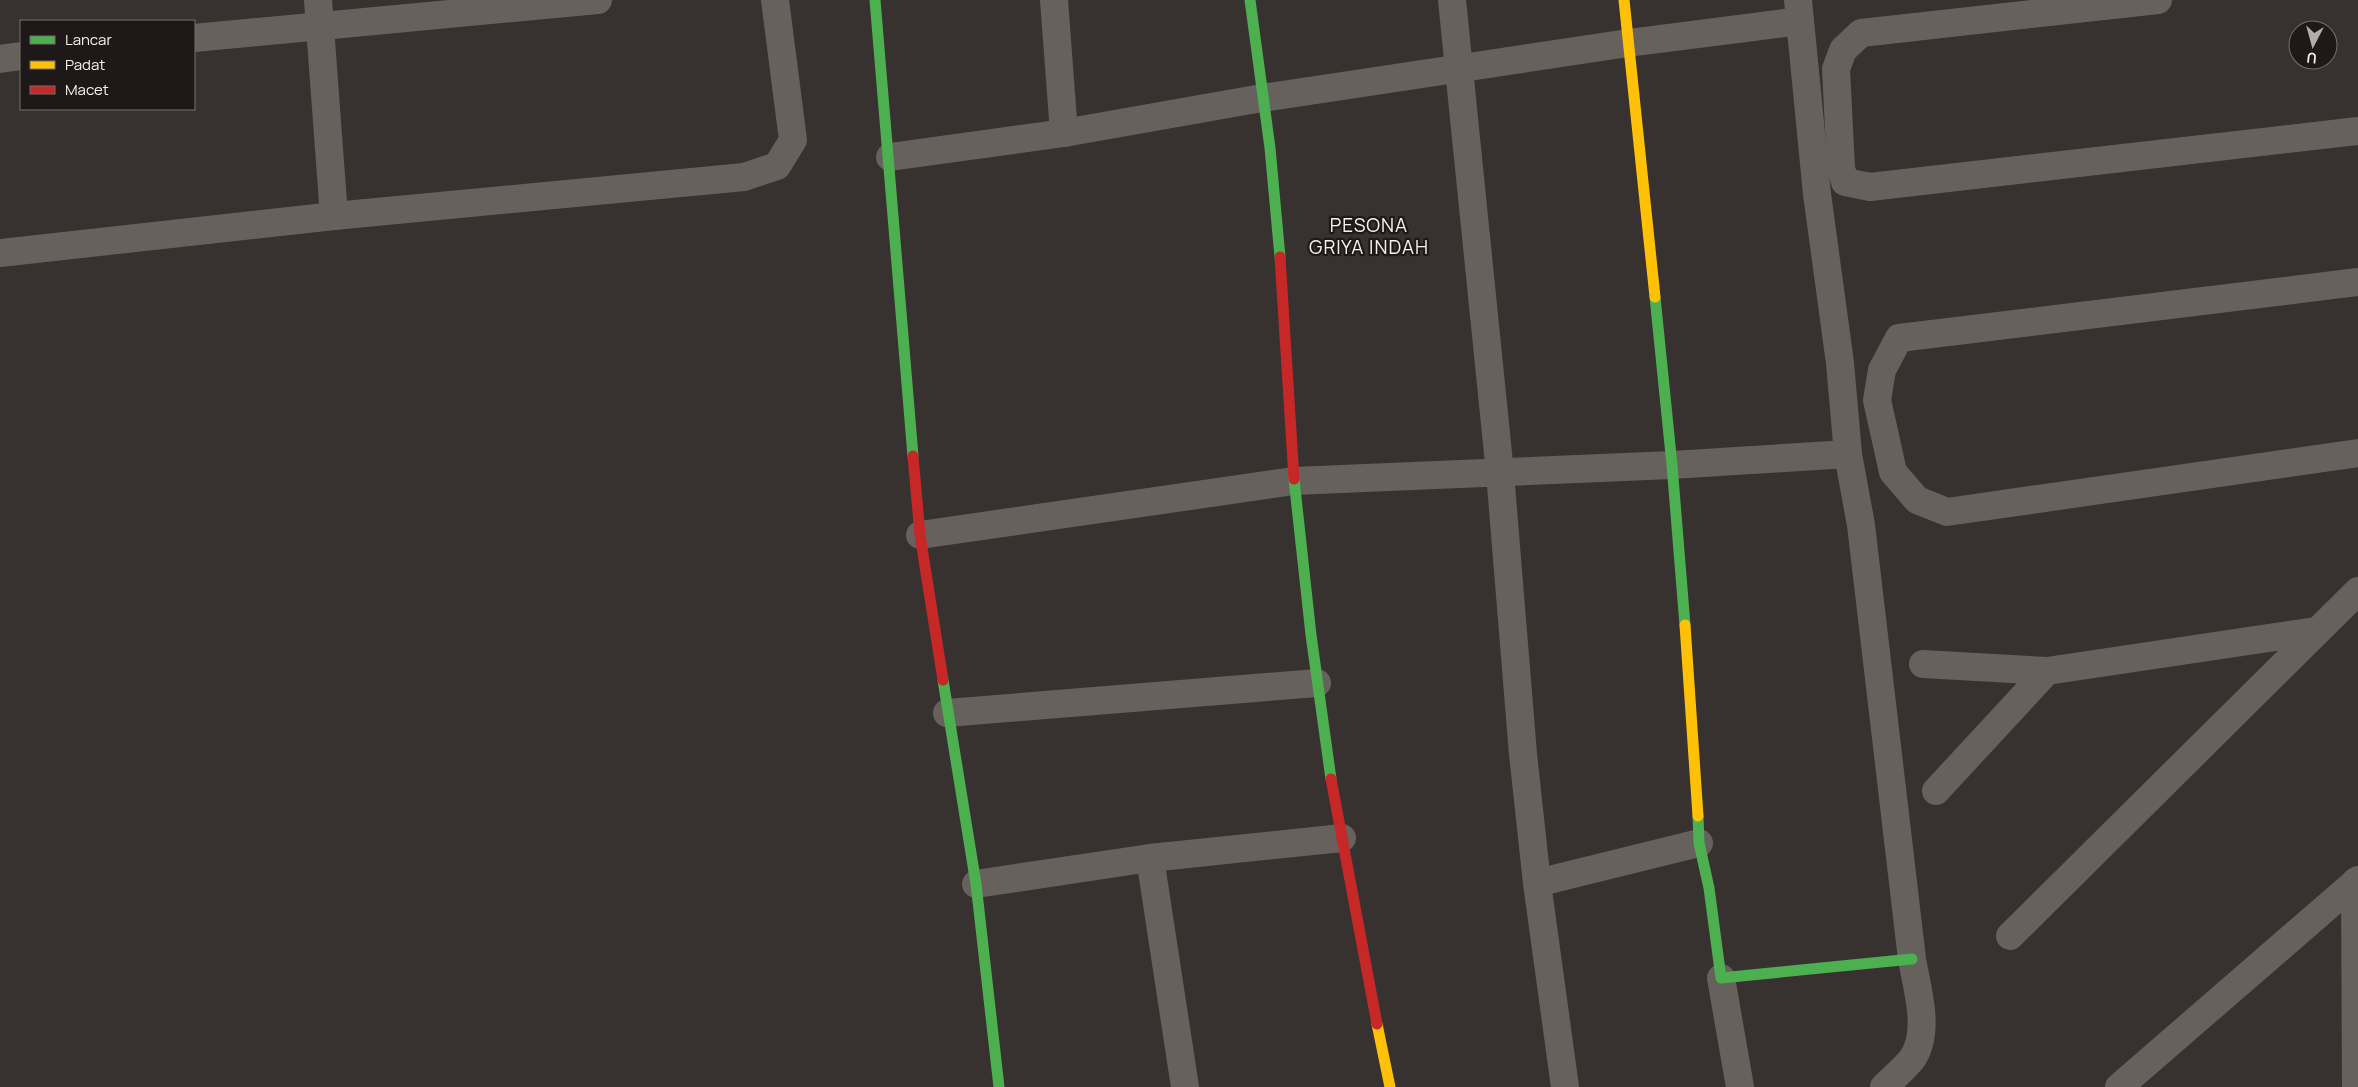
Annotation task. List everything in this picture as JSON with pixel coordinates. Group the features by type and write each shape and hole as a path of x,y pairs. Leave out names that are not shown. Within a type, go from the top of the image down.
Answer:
{"street":[{"path":"195,38 319,12 598,0"},
{"path":"0,253 334,216 744,177 777,166 793,140 775,0"},
{"path":"875,0 890,157 920,535 947,713 976,884 999,1087"},
{"path":"1054,0 1064,133"},
{"path":"1250,0 1275,195 1294,481 1317,683 1342,838 1376,1026 1390,1087"},
{"path":"1452,0 1500,474 1537,883 1565,1087"},
{"path":"1624,0 1672,466 1693,724 1699,843 1709,888 1721,978 1740,1087"},
{"path":"2158,0 1861,33 1843,50 1836,69 1841,168 1845,182 1870,187 2358,131"},
{"path":"890,157 1064,133 1262,98 1459,70 1628,43 1799,11 1817,194 1840,363 1848,454 1861,525 1912,959 1921,1014 1921,1040 1912,1058 1884,1087"},
{"path":"319,12 334,216"},
{"path":"0,59 20,56"},
{"path":"2358,282 1899,338 1882,370 1877,400 1893,472 1917,500 1947,512 2358,453"},
{"path":"920,535 1294,481 1672,466 1848,454"},
{"path":"2010,936 2358,591"},
{"path":"1923,664 2047,672 2316,632"},
{"path":"1936,791 2047,672"},
{"path":"947,713 1317,683"},
{"path":"976,884 1150,858 1342,838"},
{"path":"1537,883 1699,843"},
{"path":"1150,858 1185,1087"},
{"path":"2356,1087 2357,881"},
{"path":"2119,1087 2357,881"},
{"path":"1721,978 1912,959"}],"traffic: fast":[{"path":"875,0 913,456"},
{"path":"1250,0 1270,148 1280,257"},
{"path":"1655,297 1672,465 1685,625"},
{"path":"1294,479 1311,635 1331,779"},
{"path":"943,680 976,884 999,1087"},
{"path":"1698,816 1699,843 1709,888 1721,978 1912,959"}],"traffic: slow":[{"path":"1624,0 1655,297"},
{"path":"1685,625 1698,816"},
{"path":"1377,1024 1390,1087"}],"traffic: jam":[{"path":"1280,257 1294,479"},
{"path":"913,456 920,535 943,680"},
{"path":"1331,779 1377,1024"}],"district":[{"name":"PESONA GRIYA INDAH","path":"1369,236"}]}
